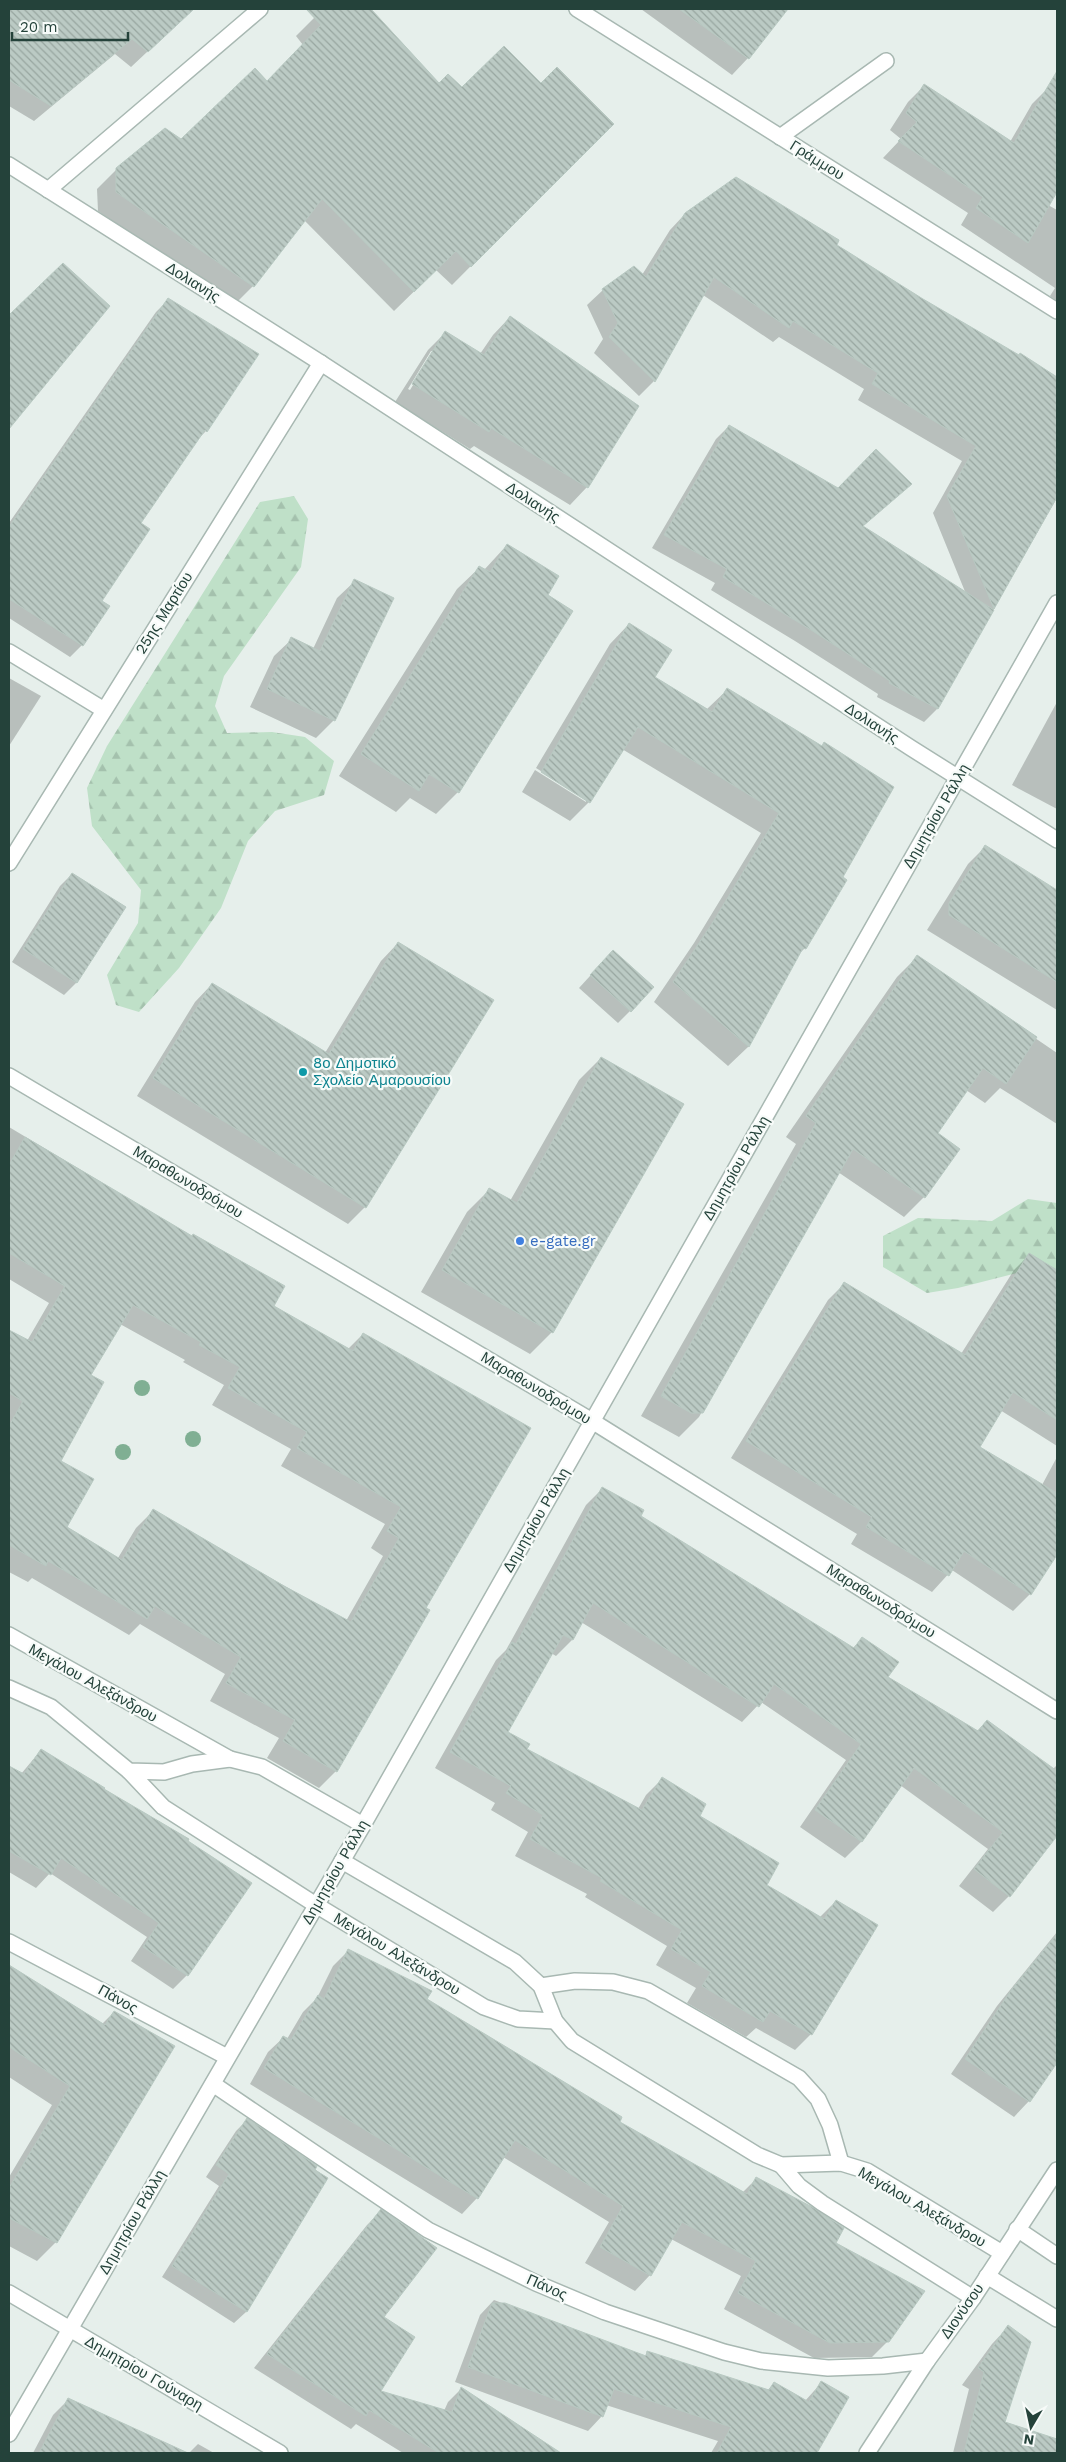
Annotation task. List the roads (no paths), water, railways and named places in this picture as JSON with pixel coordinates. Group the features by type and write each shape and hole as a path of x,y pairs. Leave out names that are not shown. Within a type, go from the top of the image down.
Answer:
{"street":[{"path":"48,190 260,9"},
{"name":"Γράμμου","path":"576,9 1057,311"},
{"path":"780,137 886,61"},
{"name":"Δολιανής","path":"9,165 321,363 958,778 1057,840"},
{"name":"25ης Μαρτίου","path":"9,863 321,363"},
{"name":"Δημητρίου Ράλλη","path":"9,2434 363,1825 1057,603"},
{"path":"9,652 104,710"},
{"name":"Μαραθωνοδρόμου","path":"9,1076 592,1421 1057,1711"},
{"name":"Μεγάλου Αλεξάνδρου","path":"9,1635 230,1759 262,1767 363,1825"},
{"name":"Μεγάλου Αλεξάνδρου","path":"9,1688 51,1707 129,1771 163,1807 316,1905 484,2006 518,2019 555,2021"},
{"name":"Μεγάλου Αλεξάνδρου","path":"129,1771 164,1772 192,1764 230,1759"},
{"name":"Μεγάλου Αλεξάνδρου","path":"342,1861 515,1962 541,1986 555,2021 572,2041 757,2155 781,2165 841,2163 867,2171 1002,2253"},
{"name":"Πάνος","path":"9,1942 227,2057"},
{"path":"541,1986 575,1981 613,1982 648,1992 799,2078 818,2099 830,2126 841,2163"},
{"name":"Πάνος","path":"213,2084 428,2230 536,2283 605,2312 724,2352 761,2361 828,2368 883,2366 927,2361"},
{"name":"Μεγάλου Αλεξάνδρου","path":"781,2165 799,2186 822,2203 973,2298"},
{"name":"Διονύσου","path":"868,2453 927,2361 973,2298 1057,2170"},
{"path":"1018,2229 1057,2256"},
{"path":"987,2276 1057,2319"},
{"name":"Δημητρίου Γούναρη","path":"9,2294 280,2453"}],"place":[{"name":"8ο Δημοτικό Σχολείο Αμαρουσίου","path":"303,1072"},
{"name":"e-gate.gr","path":"520,1241"}]}
